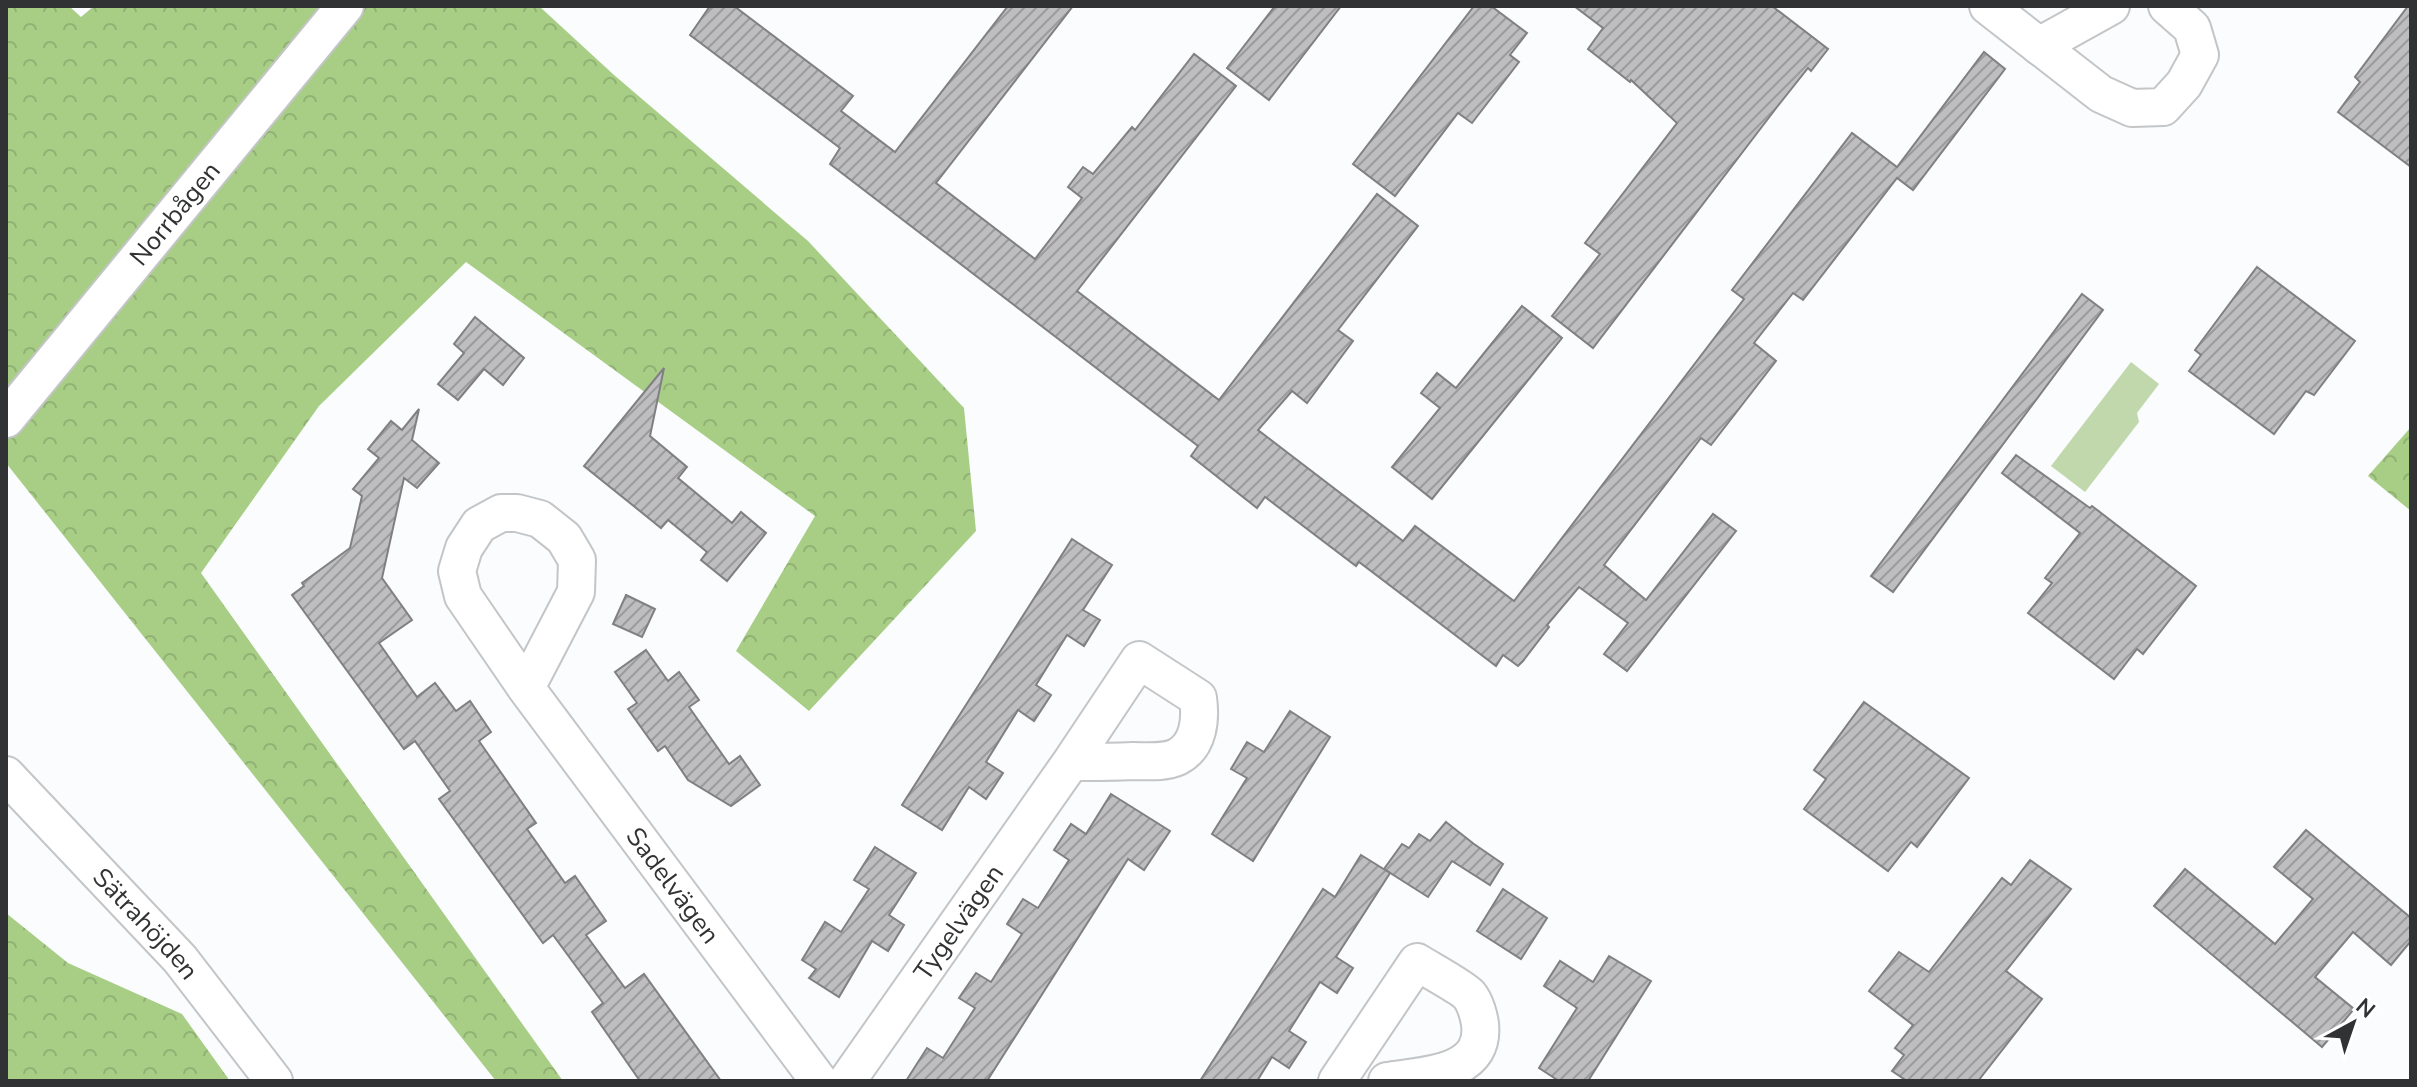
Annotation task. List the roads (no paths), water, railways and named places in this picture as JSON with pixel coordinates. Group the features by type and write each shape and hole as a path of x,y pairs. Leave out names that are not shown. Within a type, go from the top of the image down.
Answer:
{"street":[{"name":"Norrbågen","path":"6,419 345,6"},
{"path":"1988,6 2101,94 2132,108 2163,107 2184,84 2200,55 2192,28 2167,6"},
{"path":"2039,46 2111,6"},
{"name":"Sadelvägen","path":"526,688 819,1081"},
{"name":"Tygelvägen","path":"847,1081 1071,762"},
{"name":"Sätrahöjden","path":"6,775 180,959 274,1081"},
{"path":"1337,1081 1417,962 1469,995 1480,1018 1482,1036 1471,1058 1450,1070 1387,1081"}]}
